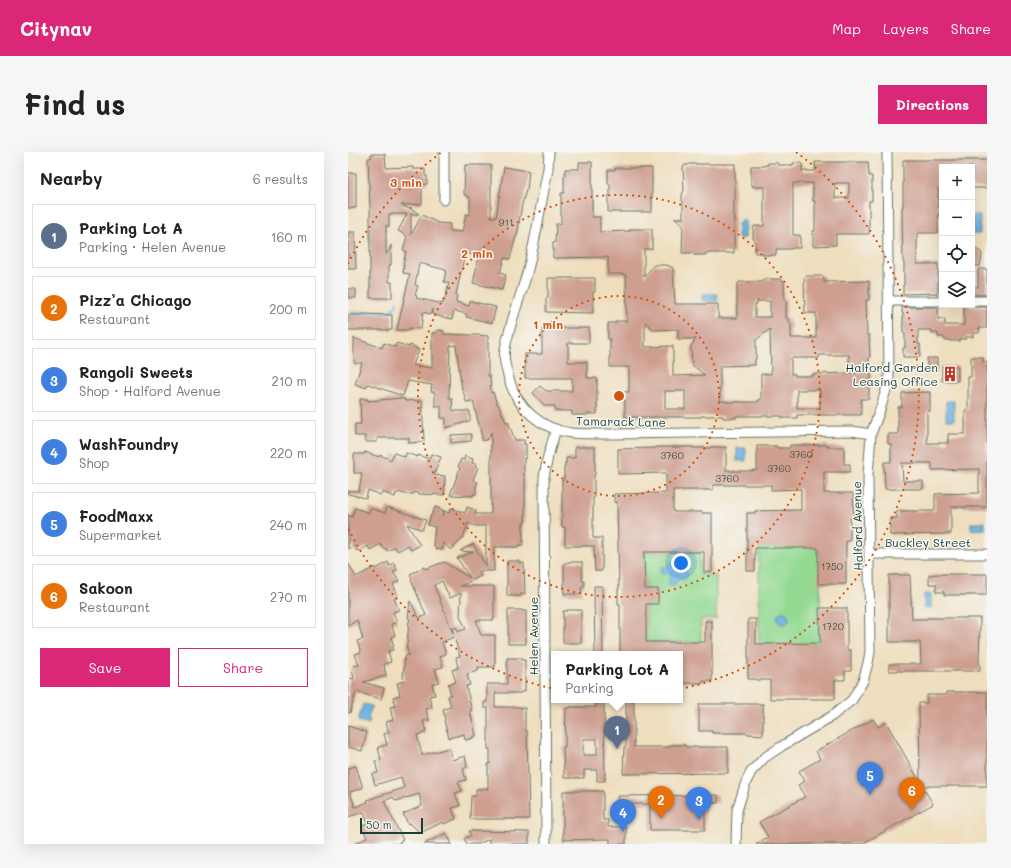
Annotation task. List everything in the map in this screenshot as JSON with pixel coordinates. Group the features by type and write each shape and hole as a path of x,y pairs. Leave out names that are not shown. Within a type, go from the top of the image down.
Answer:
{"street":[{"path":"444,200 443,152 451,152"},
{"name":"Tamarack Lane","path":"550,152 528,269 517,303 505,349 504,361 513,392 518,402 531,416 556,429 571,432 609,434 852,431 871,434"},
{"name":"Halford Avenue","path":"736,844 737,810 746,782 751,772 764,758 832,716 852,700 863,681 868,663 870,652 868,476 871,434 889,380 887,152"},
{"path":"889,301 939,301"},
{"path":"975,301 987,301"},
{"name":"Helen Avenue","path":"546,844 544,477 548,456 556,429"},
{"name":"Buckley Street","path":"869,554 987,554"}],"green space":[{"path":"759,547 820,547 820,643 759,644"},
{"path":"644,552 700,552 700,575 716,575 716,619 701,619 701,642 646,642 646,604 658,604 658,590 645,589"}],"water":[{"path":"975,215 980,215 980,234 975,234"},
{"path":"741,221 746,221 745,238 738,238 738,224"},
{"path":"702,294 717,294 718,300 704,301 702,300"},
{"path":"946,401 954,401 954,420 946,420"},
{"path":"737,448 746,448 746,461 737,461"},
{"path":"984,521 985,529 971,530 971,523 982,523"},
{"path":"671,562 675,563 678,569 686,571 688,575 685,579 677,580 673,586 670,587 668,584 670,574 662,573 660,571 662,567 668,567"},
{"path":"924,594 931,594 931,608 924,608"},
{"path":"781,612 785,612 789,618 785,624 781,624 777,620 777,616"},
{"path":"363,704 372,706 368,718 370,720 369,724 358,721"}],"building":[{"path":"371,154 385,154 386,168 413,167 413,169 425,169 427,184 422,184 422,204 401,205 410,209 411,207 411,209 419,214 411,214 411,235 422,215 438,223 450,224 450,231 462,232 466,214 470,215 470,197 464,195 465,165 491,165 491,217 496,217 504,167 529,171 527,190 522,204 517,236 510,259 504,258 500,273 506,275 502,290 473,283 479,256 465,253 456,295 456,302 469,306 470,301 496,307 492,323 466,317 467,314 454,311 452,319 433,315 433,309 431,314 423,312 421,329 409,328 409,330 397,330 410,274 403,273 406,251 403,250 407,236 398,231 407,214 389,214 389,227 386,225 386,254 391,245 389,282 392,282 392,298 370,298 370,208 368,158 371,158","holes":["419,263 446,270 444,282 449,283 443,304 416,298 417,296 415,295 418,286 415,285"]},
{"path":"903,160 987,160 987,188 975,188 975,164 939,164 938,233 917,233 917,264 938,264 938,293 903,294"},
{"path":"579,162 592,162 592,217 600,217 600,232 630,231 630,229 652,229 652,249 644,249 644,277 654,265 667,265 673,268 675,304 718,304 718,318 737,318 737,285 739,282 761,282 766,279 780,279 784,281 786,318 789,318 789,323 791,323 791,338 816,338 816,313 805,313 804,278 807,276 823,276 824,282 869,281 869,300 866,300 867,335 869,335 870,357 869,362 859,373 871,373 871,388 869,388 869,399 861,399 861,415 797,415 797,418 782,418 782,416 736,416 736,418 723,418 723,416 625,417 625,400 623,400 623,392 629,392 629,367 610,367 610,339 608,339 608,323 627,321 626,275 608,274 608,257 553,258 553,243 555,243 556,224 561,224 561,193 564,193 565,169 579,169","holes":["757,301 770,301 770,317 755,317 755,304 757,304","645,322 654,330 678,329 678,339 696,339 691,346 692,365 705,375 673,376 673,346 645,347","770,329 771,374 761,374 761,400 758,400 758,402 720,401 720,366 755,365 756,340","819,355 849,355 849,363 856,373 813,374 813,376 795,376 795,374 791,374 791,358 819,358","797,390 820,390 820,408 797,408","665,391 685,391 685,409 665,409"]},
{"path":"815,162 868,162 869,176 872,176 872,201 869,201 869,234 836,234 836,245 813,246 813,231 815,231 815,201 813,201 813,183 793,183 793,235 800,235 800,248 776,249 776,255 763,255 763,253 755,253 753,228 754,226 764,226 764,187 753,187 753,185 751,185 751,166 765,166 768,165 768,163 793,165 793,163 802,163 802,171 815,171","holes":["835,183 849,183 849,198 835,198"]},
{"path":"689,164 735,164 734,253 706,253 705,255 694,255 693,253 682,253 683,224 674,218 683,218 683,167"},
{"path":"615,168 652,168 652,212 608,212 610,184 608,184 608,170 615,170"},
{"path":"348,173 356,173 356,208 348,208"},
{"path":"348,232 355,232 356,269 348,269"},
{"path":"975,250 981,252 982,256 980,266 975,266"},
{"path":"978,269 987,269 987,295 975,295 975,287 978,287"},
{"path":"548,278 595,278 593,313 546,312"},
{"path":"348,289 356,289 356,298 348,298"},
{"path":"902,307 938,307 938,319 945,319 945,325 964,325 964,308 987,307 987,328 979,328 979,333 973,333 973,337 966,337 966,339 960,339 960,341 950,341 944,340 944,337 938,337 938,333 932,333 932,330 918,330 920,357 903,357 903,348 905,348 905,333 903,333"},
{"path":"348,315 392,315 392,330 348,330"},
{"path":"542,328 589,328 589,343 568,343 568,362 587,362 587,378 597,378 597,414 572,415 572,411 555,411 555,406 545,406 533,393 540,386 546,391 572,391 572,378 525,378 525,354 542,354"},
{"path":"437,330 444,331 444,334 488,336 488,376 490,376 491,393 493,392 497,404 506,422 508,422 515,440 524,440 524,444 526,444 526,458 524,458 525,523 523,523 523,545 519,545 519,547 494,547 494,571 478,571 481,576 460,586 494,586 494,620 476,620 481,635 495,635 495,667 478,667 478,671 467,674 470,685 466,686 476,736 465,740 464,734 449,738 444,721 443,709 451,707 448,696 451,695 448,684 456,682 452,670 458,668 456,657 460,656 454,637 442,642 446,654 440,656 443,667 435,669 439,682 432,684 435,695 429,696 432,707 426,709 429,720 423,721 426,730 425,733 417,735 422,755 449,748 452,760 465,756 467,767 463,769 466,780 458,782 462,791 455,793 460,806 452,808 456,819 444,824 443,822 420,833 410,823 408,824 403,814 422,806 419,794 396,801 393,797 384,801 403,840 399,842 400,844 354,844 367,838 362,826 368,824 364,812 348,817 348,768 356,766 363,788 350,792 355,807 368,802 367,800 404,788 401,777 375,785 372,774 378,773 375,761 381,760 378,747 387,745 384,734 389,732 386,722 393,720 390,707 395,706 393,697 400,695 397,683 404,681 405,656 409,655 406,645 410,621 408,618 410,601 419,618 426,615 411,580 410,574 425,567 425,569 444,562 470,578 457,558 473,552 460,551 473,544 486,566 486,526 475,526 468,523 463,538 451,550 443,543 443,550 435,549 435,545 433,545 435,527 428,525 435,507 443,510 442,516 444,511 449,513 451,508 465,513 467,507 476,510 475,514 491,514 491,432 488,439 483,441 473,401 466,402 462,390 456,345 450,346 449,398 452,398 453,411 470,411 470,421 446,428 446,418 441,418 441,406 435,406 435,392 431,392 432,385 408,381 403,396 368,384 366,388 355,384 362,363 354,363 354,338 382,348 384,343 395,347 397,343 409,347 410,345 419,350 413,365 432,368 432,333 437,333","holes":["442,581 450,598 461,593 460,616 466,629 459,632 456,627 452,629 453,633 434,585"]},
{"path":"971,357 983,357 983,362 987,362 987,507 951,507 951,534 890,535 890,518 897,518 897,511 935,511 935,494 979,493 979,469 932,470 932,463 902,463 903,481 923,481 923,489 885,489 884,462 891,462 891,444 888,444 888,434 898,434 898,407 902,407 902,393 930,392 930,411 927,411 927,443 948,443 948,434 965,434 965,410 968,410 968,377 971,377"},
{"path":"927,358 937,358 937,371 927,371"},
{"name":"Halford Garden Leasing Office","path":"942,366 958,366 958,381 942,381"},
{"path":"360,399 368,399 368,401 405,399 405,401 422,400 424,441 409,443 409,438 377,438 377,442 365,442 365,436 355,436 355,424 361,424"},
{"path":"471,434 471,441 451,443 451,435"},
{"path":"790,445 828,445 828,447 844,447 844,464 850,464 850,472 824,472 824,493 853,493 854,518 850,518 850,541 846,541 846,584 818,584 818,548 755,548 755,571 747,571 747,513 755,513 755,511 801,510 801,489 771,490 771,485 713,485 713,490 673,490 673,512 712,513 712,572 704,572 704,552 644,552 645,589 658,589 658,604 646,604 646,642 705,642 705,621 712,621 712,681 703,681 703,683 683,683 683,651 620,651 617,502 614,502 614,494 666,493 666,473 618,474 618,449 656,447 726,447 726,470 753,471 757,470 757,446 777,446 777,448 790,448"},
{"path":"575,447 595,447 593,538 602,538 602,571 595,571 594,546 565,546 565,527 562,527 562,480 564,480 564,466 566,463 566,458 575,458"},
{"path":"365,452 379,457 380,455 391,460 394,453 405,457 406,453 429,459 431,454 441,457 434,475 445,476 444,495 420,494 414,492 414,494 404,494 399,492 396,493 395,497 382,492 381,495 368,490 366,498 348,494 348,491 359,491 362,473 354,473 354,454 365,454"},
{"path":"465,456 473,459 472,463 476,464 475,466 478,467 473,480 478,482 476,486 476,494 473,494 473,496 450,495 460,468 458,467 461,459 464,460"},
{"path":"387,507 426,520 422,530 407,524 420,545 411,550 408,545 398,551 395,547 387,551 381,544 370,550 368,546 359,551 357,551 354,546 348,549 348,515 352,517 355,508 369,513 370,508 385,513"},
{"path":"507,561 520,561 520,563 524,563 525,594 521,594 521,596 507,596"},
{"path":"388,562 389,566 394,563 397,570 393,572 399,581 393,584 398,596 394,598 399,610 393,612 397,622 391,624 395,635 391,637 394,646 392,647 393,650 388,651 391,662 384,664 386,676 363,682 384,688 381,699 356,692 350,713 348,713 348,684 350,678 354,679 352,669 354,668 353,666 359,665 355,654 361,652 357,641 363,639 357,620 348,626 348,563 356,577 375,567 376,569"},
{"path":"582,562 582,581 584,581 584,587 581,587 582,594 564,594 564,563"},
{"path":"987,574 987,595 944,595 944,592 936,592 936,584 929,584 929,575"},
{"path":"889,575 910,575 912,619 980,618 980,671 889,671 889,664 921,664 920,642 889,642"},
{"path":"594,586 602,586 603,651 595,651"},
{"path":"819,608 847,608 847,650 851,650 851,671 845,671 845,680 835,680 835,699 770,699 770,680 748,679 748,619 756,619 756,644 820,643"},
{"path":"508,610 526,611 526,644 508,644"},
{"path":"581,610 581,643 563,643 563,611"},
{"path":"507,658 521,658 521,660 525,660 525,691 521,693 495,693 495,707 525,708 529,819 470,819 471,796 476,796 476,789 488,789 488,764 490,764 490,749 488,749 488,708 484,708 484,702 487,702 487,684 507,684"},
{"path":"946,692 987,692 987,786 922,786 933,804 862,844 756,844 768,837 759,822 805,797 798,785 805,781 799,771 820,759 816,751 873,719 878,727 886,722 920,782 919,703 927,703 927,695 946,695"},
{"path":"596,703 604,703 605,781 597,781 597,770 584,770 584,778 564,778 563,747 565,747 566,708 596,707","holes":["583,739 597,739 597,755 583,755"]},
{"path":"626,703 634,703 634,747 670,747 670,745 685,745 685,747 728,747 728,773 623,774 624,747 626,747"},
{"path":"699,704 763,704 763,735 699,731"},
{"path":"348,726 367,732 362,751 348,747"},
{"path":"563,791 603,791 603,820 608,820 608,827 626,827 626,844 610,844 610,839 563,840"},
{"path":"718,795 718,803 705,803 705,830 650,830 650,804 619,804 618,796"},
{"path":"469,831 529,832 529,844 489,844 489,839 479,844 467,844 464,839 471,835"},
{"path":"446,833 452,844 424,844"}],"waterway":[{"path":"348,313 389,312 396,306 397,302"}],"place":[{"name":"Halford Garden Leasing Office","path":"950,374"},
{"name":"Parking Lot A","path":"617,749"},
{"name":"FoodMaxx","path":"870,795"},
{"name":"Sakoon","path":"912,810"},
{"name":"Pizz’a Chicago","path":"661,819"},
{"name":"Rangoli Sweets","path":"699,820"},
{"name":"WashFoundry","path":"623,832"}]}
